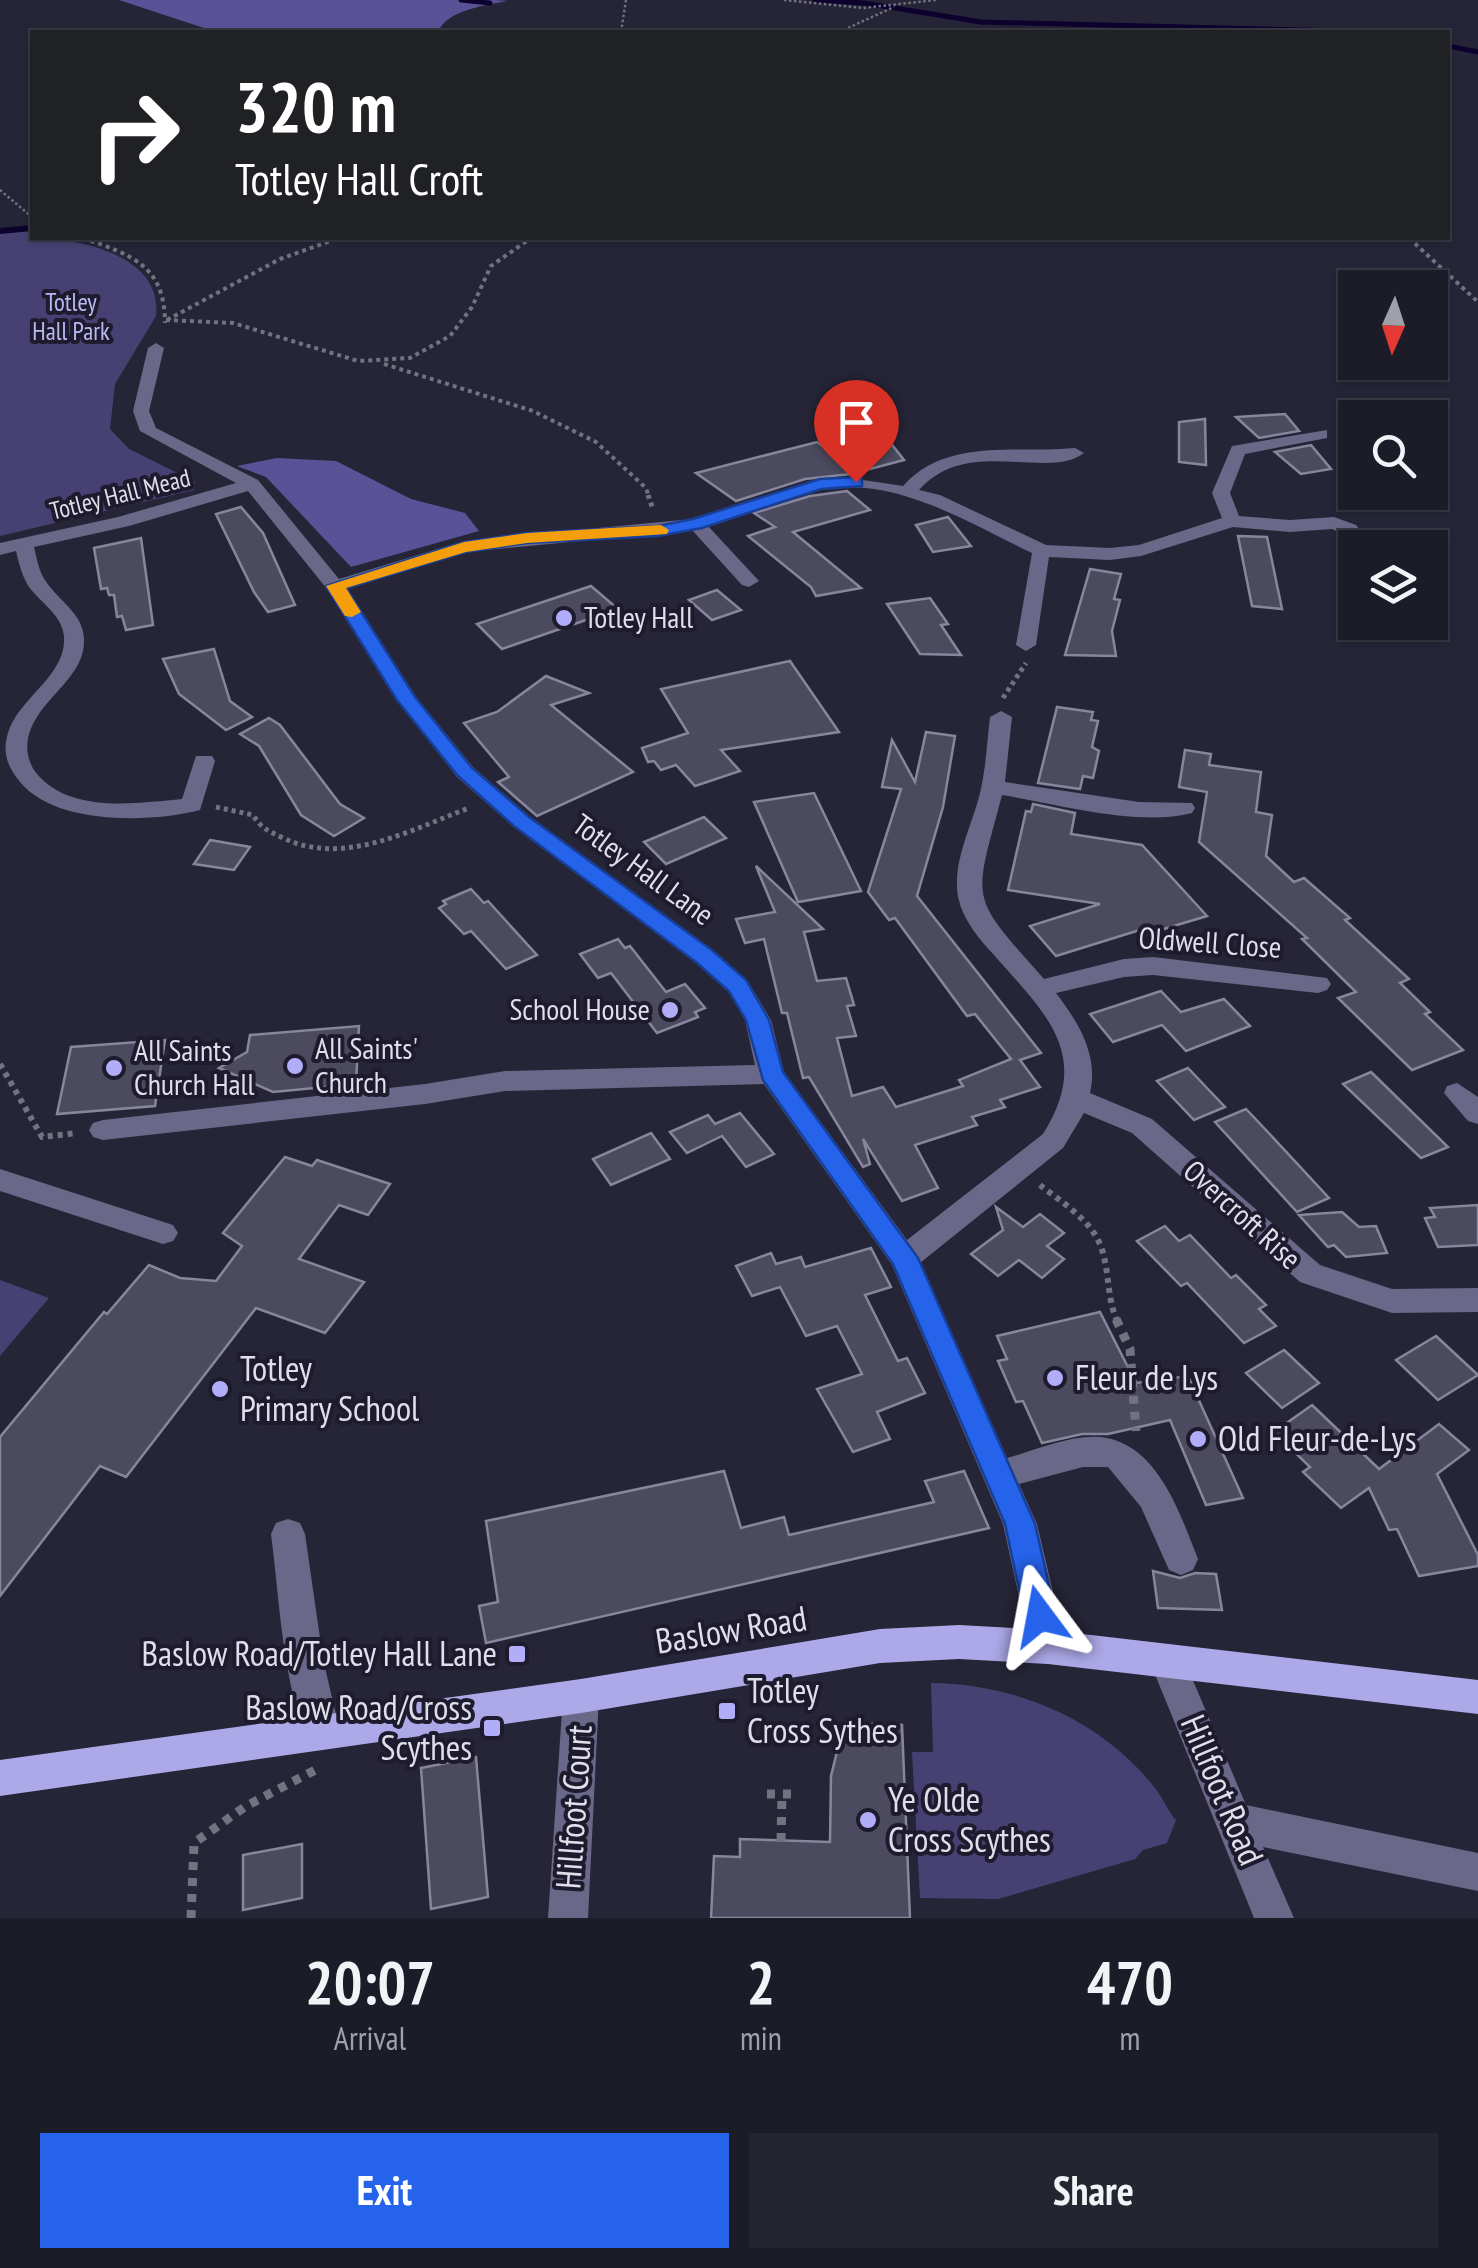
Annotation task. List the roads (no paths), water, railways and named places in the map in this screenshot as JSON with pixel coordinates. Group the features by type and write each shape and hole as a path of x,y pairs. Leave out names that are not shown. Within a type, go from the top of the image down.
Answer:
{"main road":[{"name":"Baslow Road","path":"0,1778 581,1696 880,1646 960,1642 1048,1647 1478,1697"}],"street":[{"name":"Totley Hall Lane","path":"156,348 142,406 144,425 158,437 252,484 335,586 407,700 465,772 493,798 704,956 738,986 758,1020 771,1074 904,1258 1020,1524 1048,1647"},
{"path":"1232,521 1221,493 1238,450 1321,434"},
{"path":"908,491 916,478 932,467 953,461 1050,458 1075,453"},
{"path":"335,586 495,541 658,531 696,524 830,482 856,482 934,499 1042,550 1110,554 1141,550 1232,521 1276,526 1334,524 1350,530"},
{"name":"Totley Hall Mead","path":"0,549 122,522 252,484"},
{"path":"696,524 749,581"},
{"path":"22,544 33,577 66,616 74,634 69,662 8,738 22,770 37,788 60,800 114,810 192,805 204,761"},
{"path":"1026,645 1033,614 1032,576 1042,550"},
{"path":"904,1258 1053,1141 1078,1098 1082,1072 1073,1039 1039,990 986,930 970,899 969,879 993,787 1001,716"},
{"path":"993,787 1122,807 1184,808"},
{"name":"Oldwell Close","path":"1039,990 1124,968 1153,966 1318,984"},
{"path":"103,1130 425,1094 505,1081 771,1074"},
{"path":"1457,1093 1478,1114"},
{"name":"Overcroft Rise","path":"1078,1098 1142,1126 1310,1274 1392,1302 1478,1300"},
{"path":"0,1180 163,1233"},
{"path":"998,1476 1093,1452 1118,1456 1131,1466 1150,1493 1181,1559"},
{"path":"288,1534 305,1659 322,1732"},
{"name":"Hillfoot Road","path":"1168,1662 1274,1918"},
{"name":"Hillfoot Court","path":"568,1918 581,1696"},
{"path":"1236,1822 1478,1872"}],"waterway":[{"path":"461,0 490,3"},
{"path":"815,0 864,3 981,22 1304,30"},
{"path":"1450,46 1478,52"},
{"path":"0,231 30,228"}],"place":[{"name":"Totley Hall","path":"564,618"},
{"name":"School House","path":"670,1010"},
{"name":"All Saints' Church","path":"295,1066"},
{"name":"All Saints Church Hall","path":"114,1068"},
{"name":"Fleur de Lys","path":"1055,1378"},
{"name":"Totley Primary School","path":"220,1389"},
{"name":"Old Fleur-de-Lys","path":"1198,1439"},
{"name":"Baslow Road/Totley Hall Lane","path":"517,1654"},
{"name":"Totley Cross Sythes","path":"727,1711"},
{"name":"Baslow Road/Cross Scythes","path":"492,1728"},
{"name":"Ye Olde Cross Scythes","path":"868,1820"}],"park label":[{"name":"Totley Hall Park","path":"71,316"}]}
